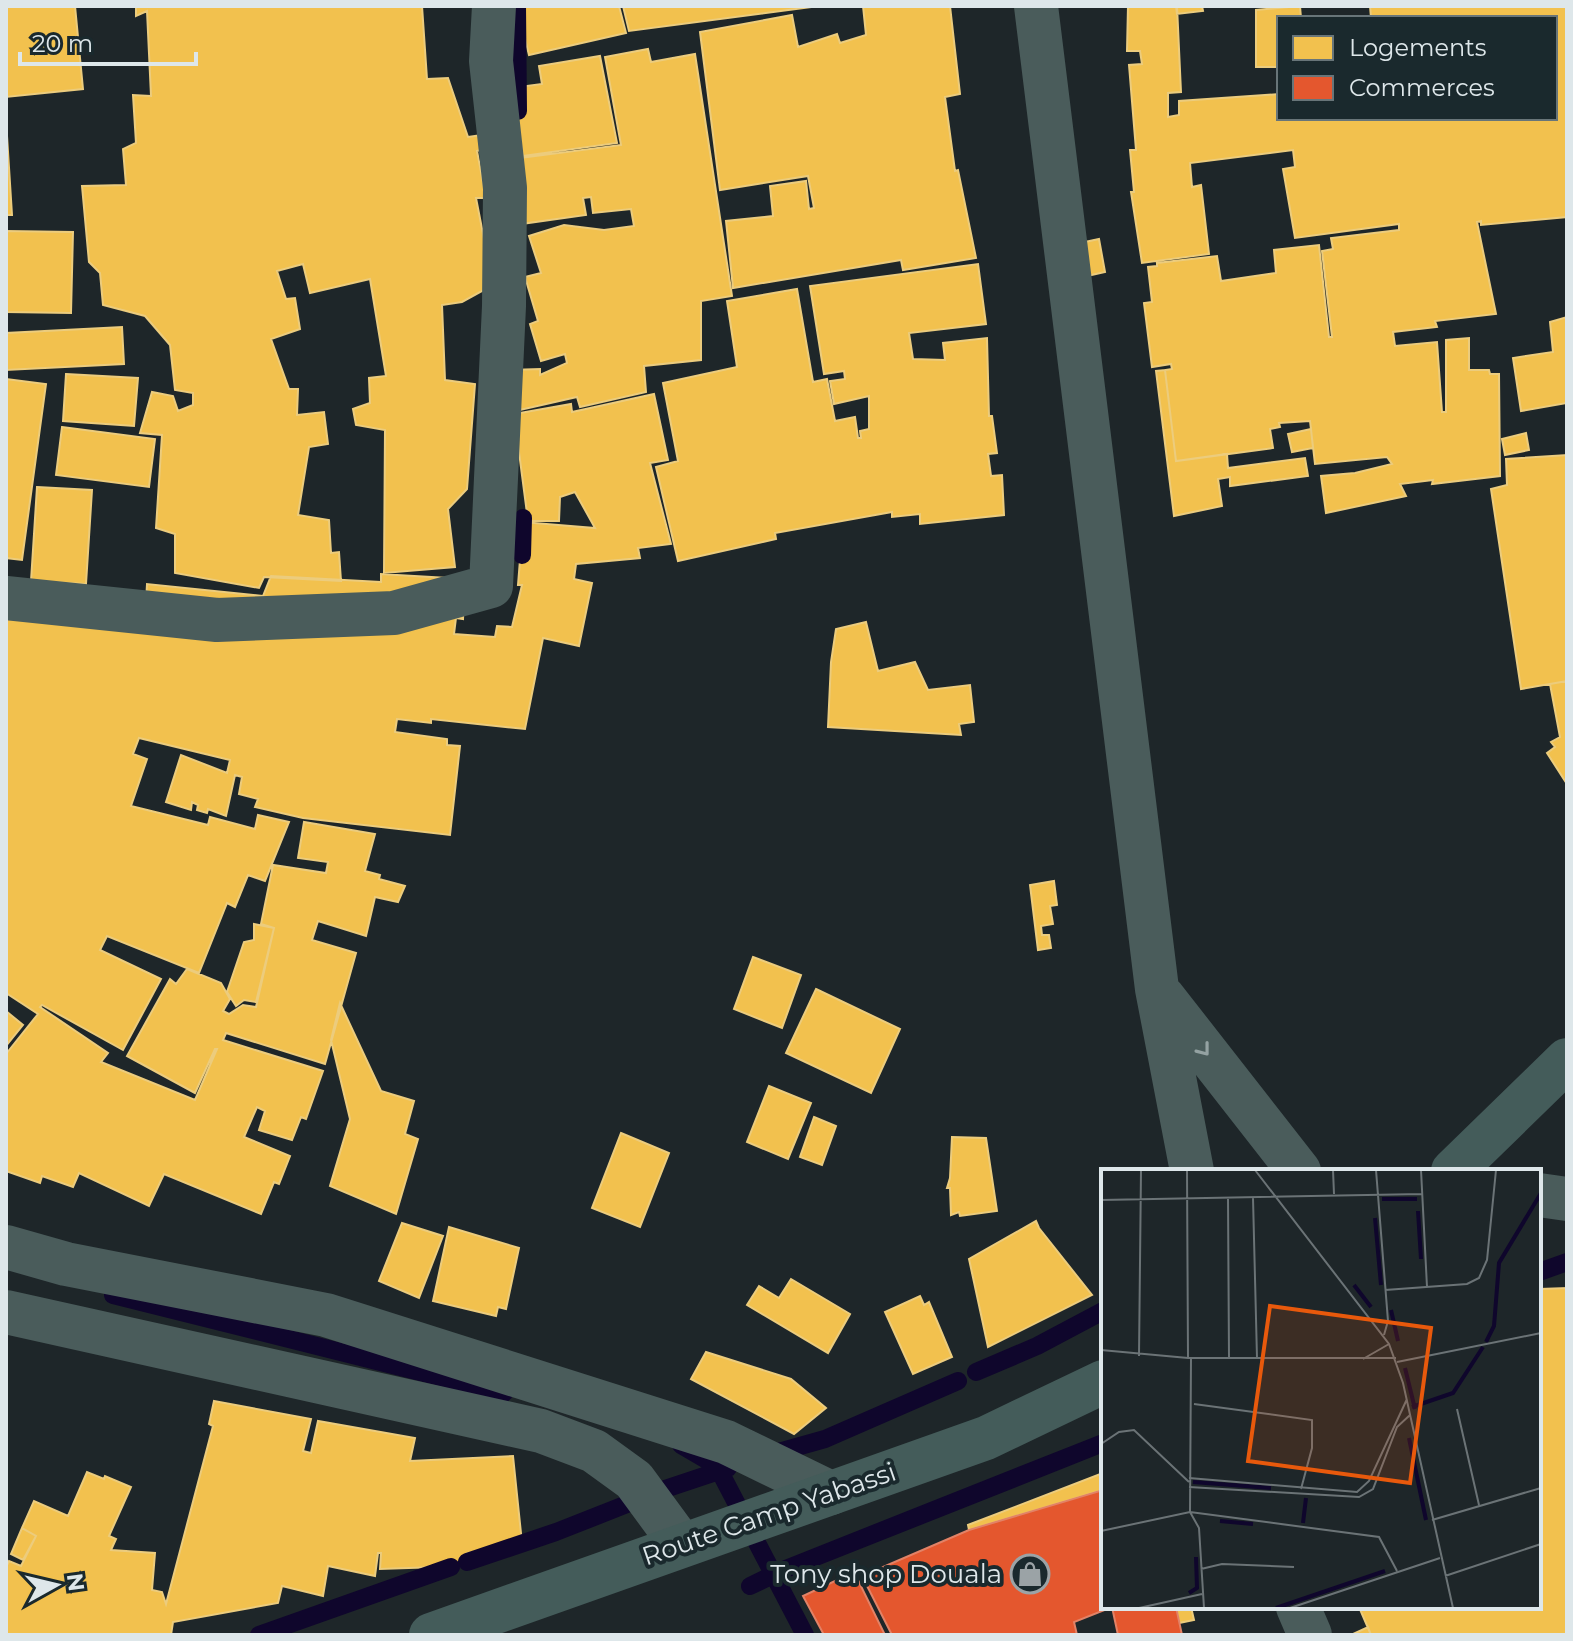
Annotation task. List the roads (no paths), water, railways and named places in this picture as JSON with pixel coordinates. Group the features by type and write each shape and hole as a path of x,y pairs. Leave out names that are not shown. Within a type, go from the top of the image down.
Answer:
{"main road":[{"path":"1455,1169 1567,1060"},
{"name":"Route Camp Yabassi","path":"431,1635 986,1438 1101,1383"}],"street":[{"path":"6,598 217,620 394,613 491,586 504,306 505,188 491,61 494,6"},
{"path":"1036,6 1157,989 1192,1169"},
{"path":"1157,989 1297,1169"},
{"path":"1541,1195 1567,1199"},
{"path":"6,1247 66,1264 326,1315 726,1442 831,1493"},
{"path":"6,1312 541,1431 594,1451 634,1480 694,1540"},
{"path":"1299,1609 1310,1635"}],"waterway":[{"path":"517,6 518,111"},
{"path":"522,555 523,518"},
{"path":"1541,1271 1567,1262"},
{"path":"113,1295 504,1393"},
{"path":"976,1372 1037,1346 1101,1312"},
{"path":"768,1455 825,1439 958,1381"},
{"path":"750,1586 783,1570 1101,1444"},
{"path":"681,1445 717,1466 805,1635"},
{"path":"467,1562 728,1468"},
{"path":"259,1635 451,1567"}],"place":[{"name":"Tony shop Douala","path":"1030,1574"}]}
